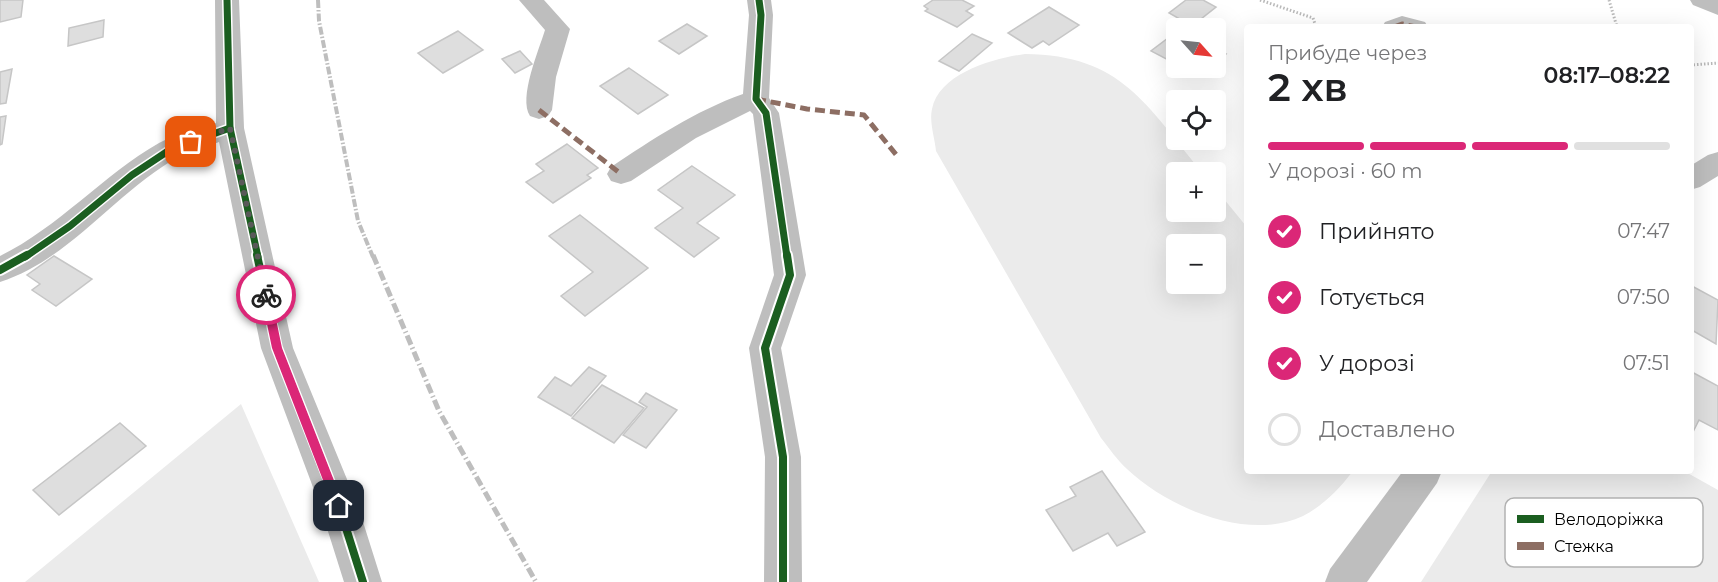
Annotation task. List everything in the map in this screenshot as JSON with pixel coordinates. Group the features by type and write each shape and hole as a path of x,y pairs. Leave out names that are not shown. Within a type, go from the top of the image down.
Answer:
{"street":[{"path":"227,0 230,128 277,348 339,506 363,582"},
{"path":"531,0 558,29 543,77 540,110"},
{"path":"759,0 761,15 756,99 766,113 790,274 765,348 783,457 783,582"},
{"path":"1702,0 1718,8"},
{"path":"621,174 726,109 756,99"},
{"path":"0,270 20,260 70,226 132,175 171,149 230,128"},
{"path":"1694,177 1718,162"},
{"path":"1344,582 1422,474"}],"path":[{"path":"1260,0 1313,18 1315,24"},
{"path":"1609,0 1616,24"},
{"path":"1694,65 1718,63"}],"shaded area":[{"path":"1025,54 1058,57 1086,63 1109,74 1129,88 1166,127 1166,150 1184,150 1194,162 1166,162 1166,222 1226,222 1226,201 1244,224 1244,474 1350,474 1318,507 1303,516 1281,523 1258,525 1234,523 1186,508 1164,496 1144,483 1116,458 1101,438 936,151 931,114 937,96 957,77 984,64"},
{"path":"241,404 319,582 25,582"},
{"path":"1490,474 1689,474 1718,490 1718,582 1421,582"}],"building":[{"path":"0,0 23,0 21,17 0,22"},
{"path":"933,0 962,0 974,6 966,11 973,15 957,27 925,11 928,9 924,6"},
{"path":"1186,0 1203,0 1216,7 1202,18 1178,18 1169,13"},
{"path":"1049,7 1079,25 1049,45 1043,41 1032,48 1008,33"},
{"path":"104,20 103,37 68,46 69,28"},
{"path":"687,24 707,36 679,54 659,41"},
{"path":"458,31 483,50 443,73 418,53"},
{"path":"972,34 992,43 959,71 939,61"},
{"path":"1166,40 1166,59 1151,51"},
{"path":"520,51 532,64 515,73 502,59"},
{"path":"629,68 668,95 638,114 600,86"},
{"path":"12,69 6,103 0,104 0,72"},
{"path":"6,116 2,144 0,145 0,117"},
{"path":"567,144 598,168 587,175 591,178 553,203 526,182 544,171 536,164"},
{"path":"692,166 735,195 697,223 719,238 694,257 655,228 683,208 658,190"},
{"path":"580,215 648,268 585,316 561,296 593,272 549,236"},
{"path":"54,256 92,279 56,306 32,290 40,284 27,275"},
{"path":"1694,287 1718,300 1716,344 1694,331"},
{"path":"589,367 606,376 571,416 538,397 555,377 571,386"},
{"path":"1694,373 1718,386 1718,430 1699,420 1694,430"},
{"path":"602,385 644,408 614,443 572,418"},
{"path":"646,393 677,410 646,448 623,435 647,407 639,402"},
{"path":"120,423 146,446 59,515 33,490"},
{"path":"1102,471 1145,532 1117,546 1108,533 1073,551 1046,510 1076,496 1070,487"}],"railway":[{"path":"318,0 319,21 358,221 373,257"},
{"path":"373,255 439,411 536,582"}],"marked path":[{"path":"756,99 807,109 864,115 898,157"},
{"path":"539,110 621,174"}],"cycle path":[{"path":"227,0 230,128 277,348 339,506 363,582"},
{"path":"759,0 761,15 756,99 766,113 790,275 765,348 783,457 783,582"},
{"path":"0,270 20,260 70,226 132,175 171,149 230,128"}],"way so far":[{"path":"191,142 230,128 266,295"}],"route":[{"path":"266,295 277,348 339,506"}]}
